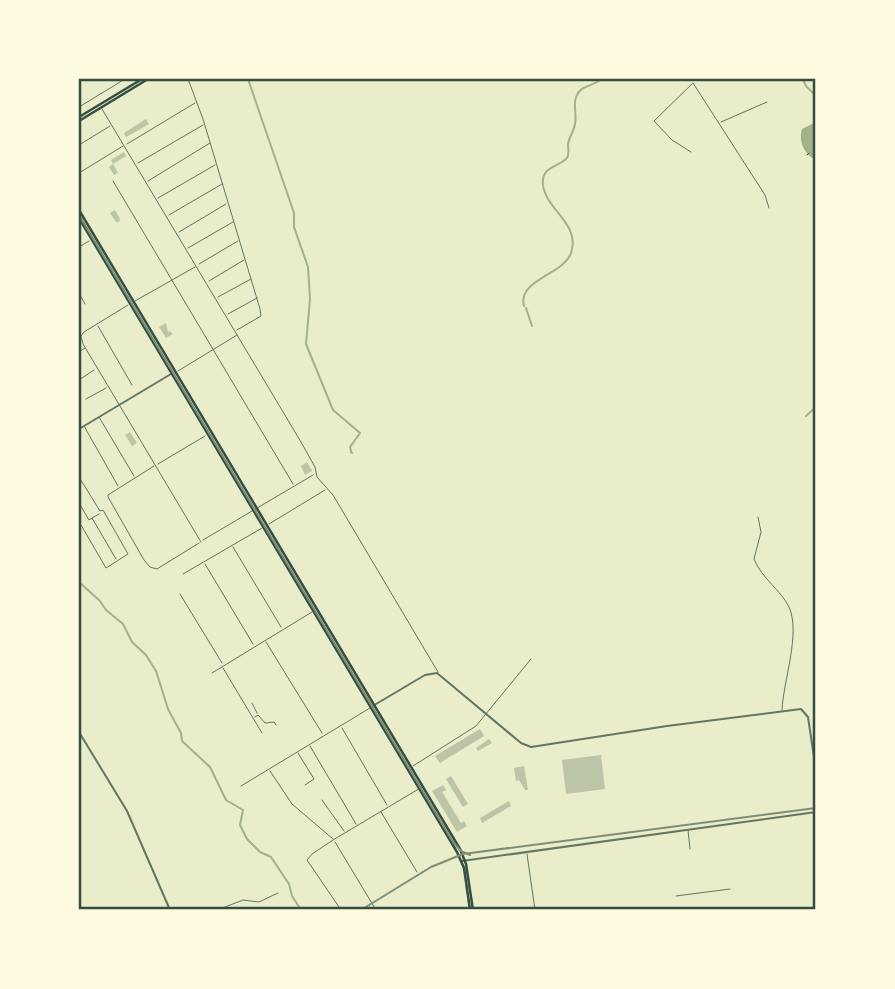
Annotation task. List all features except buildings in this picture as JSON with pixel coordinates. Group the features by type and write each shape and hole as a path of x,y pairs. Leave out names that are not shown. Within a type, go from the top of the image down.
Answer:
{"main road":[{"path":"79,119 142,79"},
{"path":"79,119 148,79"},
{"path":"79,210 463,861 471,910"},
{"path":"79,218 132,303"},
{"path":"174,373 255,509"}],"street":[{"path":"79,107 125,79"},
{"path":"188,79 211,143 261,316 235,331"},
{"path":"691,79 765,195 769,208"},
{"path":"691,152 672,140 654,121 693,83"},
{"path":"79,173 197,102"},
{"path":"719,123 768,102"},
{"path":"101,107 216,298 315,467 316,474 333,495 439,674 525,746 534,747 667,726 804,710 815,752 816,771"},
{"path":"136,165 205,124"},
{"path":"79,145 112,125"},
{"path":"146,182 211,143"},
{"path":"156,199 217,164"},
{"path":"113,181 294,486"},
{"path":"167,216 223,184"},
{"path":"177,233 228,203"},
{"path":"186,249 234,221"},
{"path":"79,247 91,239"},
{"path":"201,541 108,388 81,336 238,241"},
{"path":"207,283 246,259"},
{"path":"216,298 251,279"},
{"path":"79,293 85,304"},
{"path":"226,316 257,298"},
{"path":"97,324 132,385"},
{"path":"79,429 237,334"},
{"path":"79,352 85,348"},
{"path":"79,380 97,368"},
{"path":"86,399 101,389 108,388"},
{"path":"99,417 135,478"},
{"path":"83,426 120,488"},
{"path":"208,434 108,495 150,567 157,569 316,474"},
{"path":"79,477 128,554 106,568 81,525 79,526"},
{"path":"183,574 327,488"},
{"path":"79,503 89,520 112,504"},
{"path":"758,517 761,532 754,559 762,575 789,606 791,613 793,639 782,712"},
{"path":"92,518 118,561"},
{"path":"232,546 282,629"},
{"path":"204,563 254,646"},
{"path":"180,594 262,733"},
{"path":"212,673 315,610"},
{"path":"265,640 323,735"},
{"path":"410,768 476,726 531,659"},
{"path":"241,786 429,673 439,674"},
{"path":"252,704 265,723 274,722 276,725"},
{"path":"253,718 258,715"},
{"path":"340,725 388,807"},
{"path":"79,732 127,811 168,909"},
{"path":"309,744 357,825"},
{"path":"297,751 314,779 305,785"},
{"path":"269,769 292,804 334,839 376,910"},
{"path":"341,910 307,860 334,839 421,787"},
{"path":"322,800 345,833"},
{"path":"381,811 417,872"},
{"path":"463,861 816,811"},
{"path":"688,829 690,849"},
{"path":"527,852 535,910"},
{"path":"676,896 730,889"},
{"path":"217,910 243,900 259,902 278,893"}],"shaded area":[{"path":"816,122 816,160 806,151 801,139 802,129"}],"waterway":[{"path":"248,79 294,213 294,227 308,267 310,299 306,344 333,410 360,433 350,447 351,451"},
{"path":"524,306 527,290 559,267 571,253 571,234 545,194 543,179 547,171 568,156 578,93 601,79"},
{"path":"803,79 816,96"},
{"path":"526,308 532,326"},
{"path":"806,416 816,407"},
{"path":"79,582 123,624 132,642 146,655 156,671 182,741 210,767 226,800 243,810 240,825 247,839 260,852 271,857 289,884 292,896 301,910"}],"tram line":[{"path":"79,215 453,842 461,851 470,855"},
{"path":"361,910 431,867 463,854 816,808"}]}
